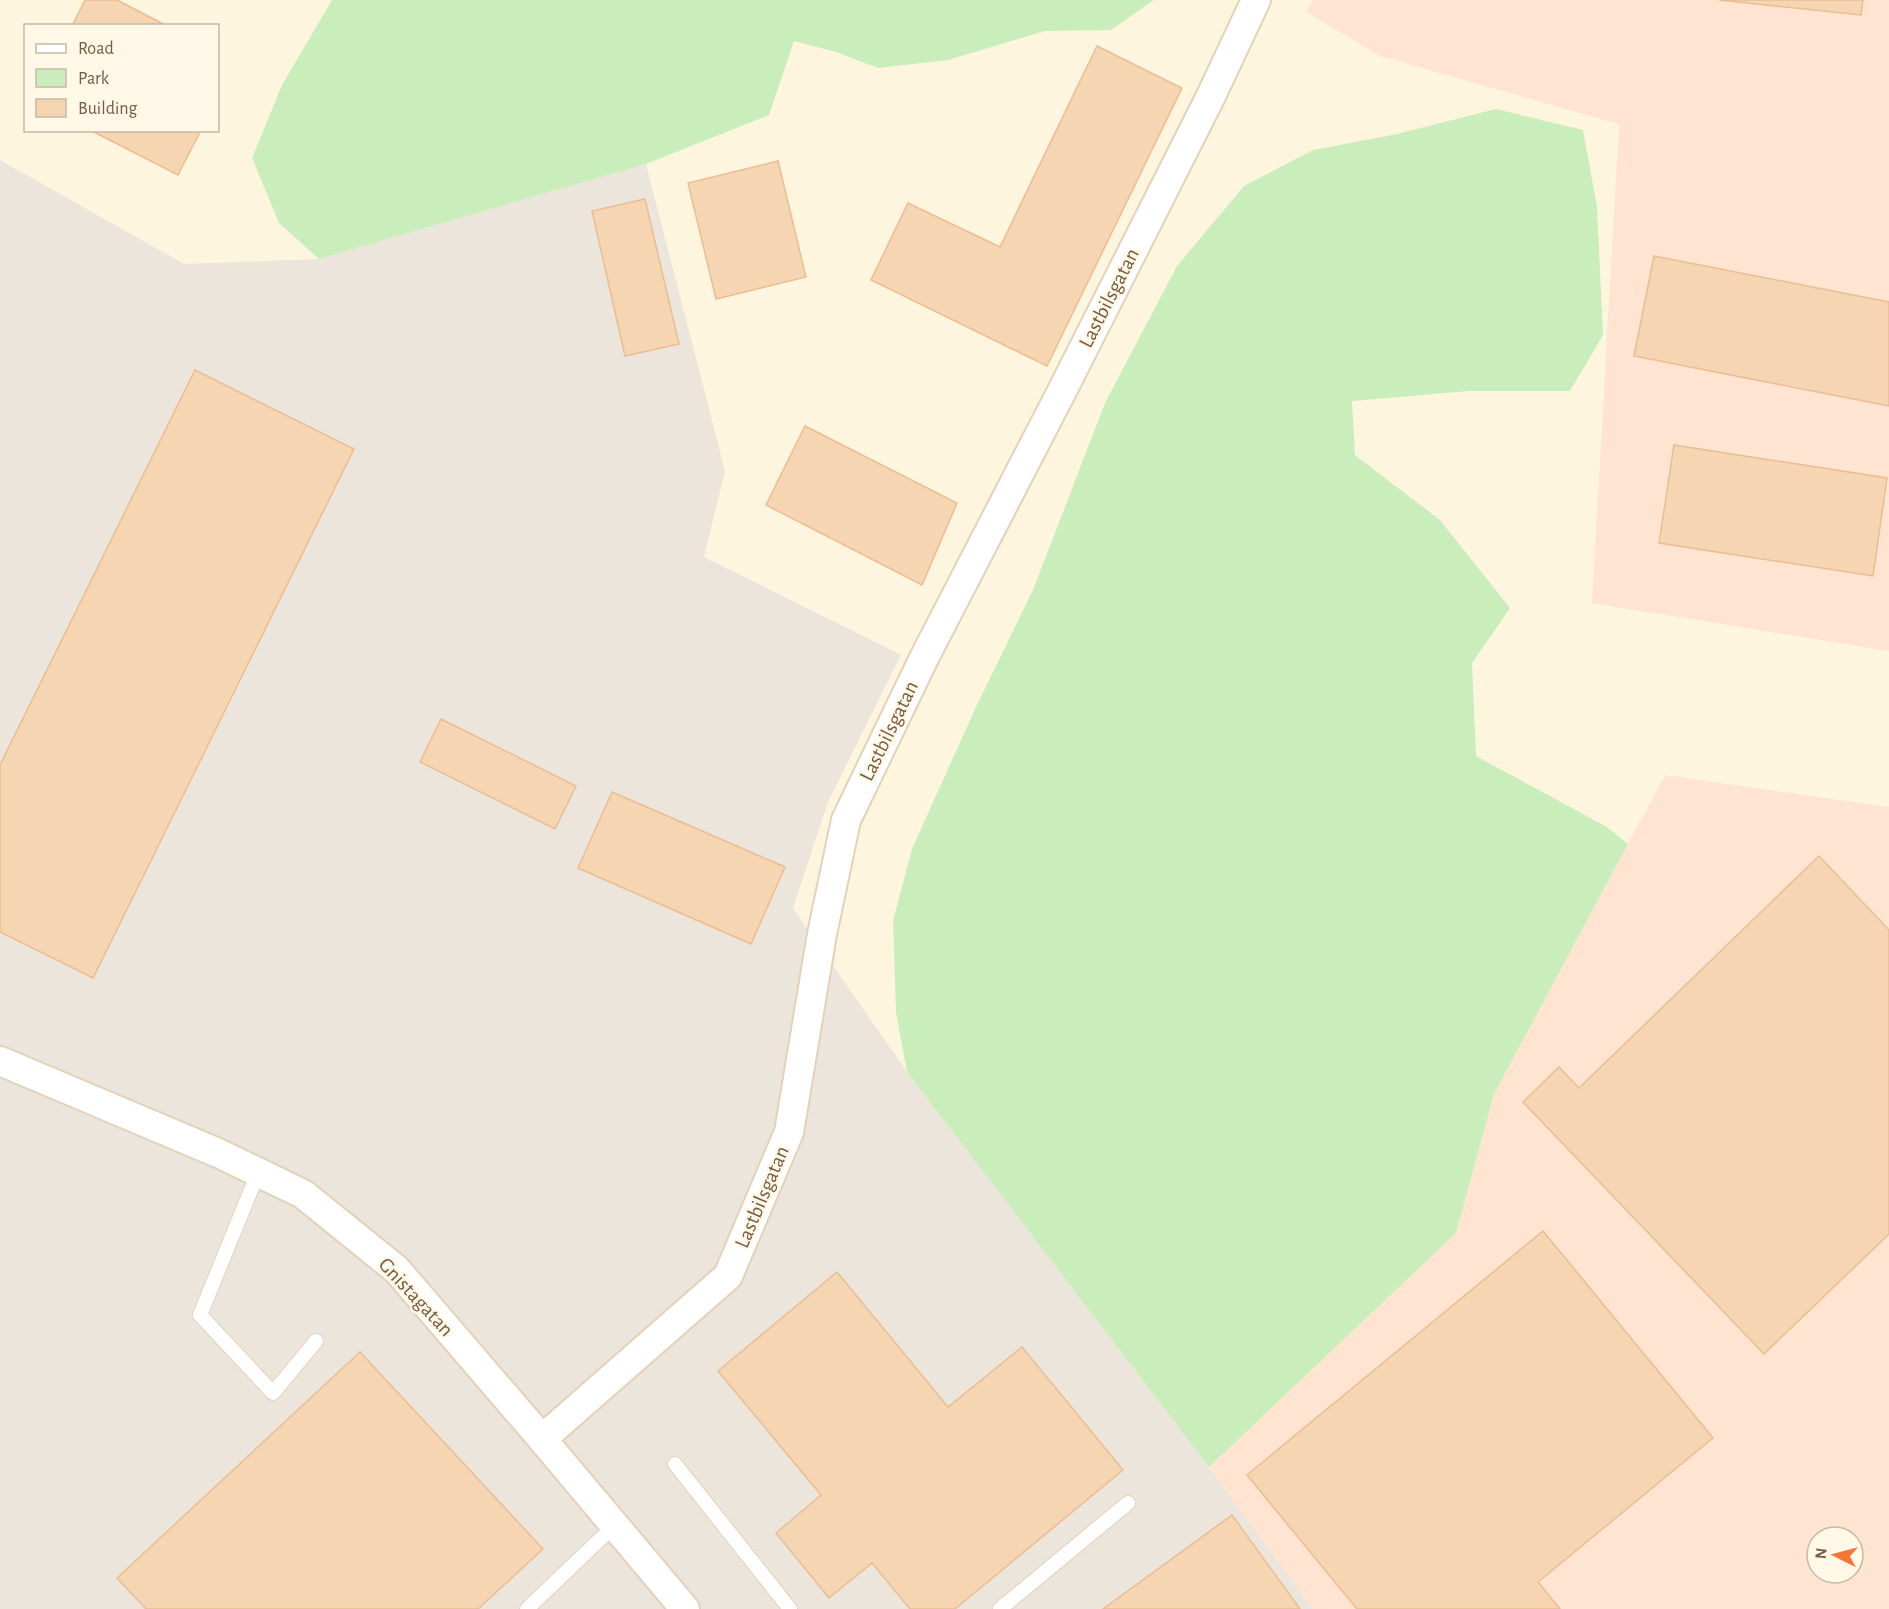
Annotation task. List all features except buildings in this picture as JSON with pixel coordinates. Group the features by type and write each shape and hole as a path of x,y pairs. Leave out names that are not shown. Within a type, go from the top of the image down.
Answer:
{"street":[{"name":"Lastbilsgatan","path":"542,1438 728,1276 789,1132 822,933 846,820 925,656 1121,275 1210,98 1256,0"},
{"name":"Gnistagatan","path":"0,1061 218,1153 303,1194 397,1270 685,1609"}],"lane":[{"path":"258,1173 200,1315 273,1393 316,1341"},
{"path":"675,1464 790,1609"},
{"path":"1000,1609 1128,1503"},
{"path":"527,1609 615,1525"}],"shaded area":[{"path":"1313,0 1889,0 1889,651 1592,603 1619,124 1380,56 1306,12"},
{"path":"0,160 184,264 319,259 646,164 725,471 704,557 901,655 828,802 793,908 907,1072 1209,1467 1313,1609 0,1609"},
{"path":"1665,775 1889,807 1889,1609 1313,1609 1209,1467 1456,1233 1494,1094"}],"green space":[{"path":"332,0 1154,0 1111,30 1045,31 948,60 878,68 836,52 794,41 769,115 646,164 319,259 279,223 252,158 282,85"},
{"path":"1496,109 1583,130 1597,207 1603,335 1570,391 1469,391 1352,401 1355,455 1440,520 1510,608 1472,663 1476,756 1607,827 1628,844 1494,1094 1456,1233 1209,1467 907,1072 896,1012 893,921 912,849 975,709 1033,590 1105,403 1177,266 1244,186 1313,150 1397,134"}]}
